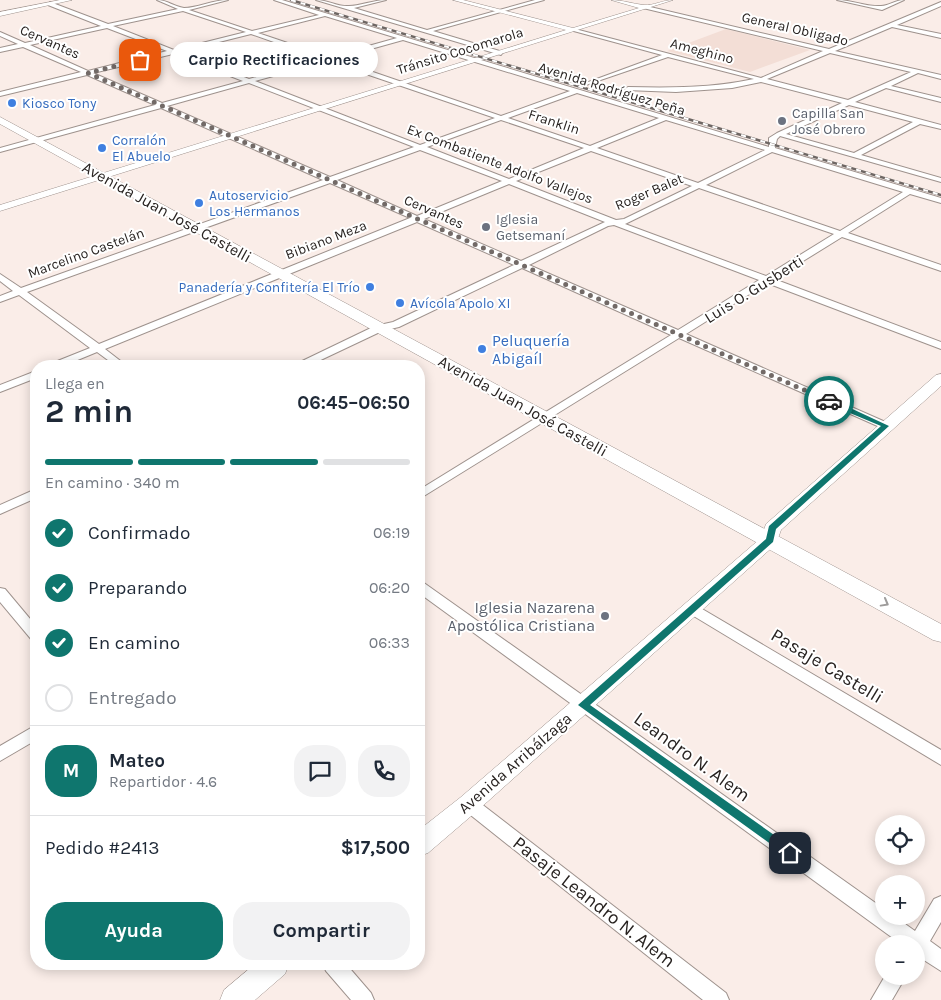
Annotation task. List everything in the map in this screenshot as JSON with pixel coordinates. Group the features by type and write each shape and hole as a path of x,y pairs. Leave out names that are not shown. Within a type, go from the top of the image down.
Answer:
{"main road":[{"name":"Avenida Juan José Castelli","path":"0,112 108,175 550,415 771,534 941,619"},
{"name":"Avenida Juan José Castelli","path":"0,120 42,138"},
{"name":"Avenida Arribálzaga","path":"425,840 583,705 692,608 886,426 941,378"},
{"name":"Avenida Juan José Castelli","path":"771,534 941,634"},
{"path":"234,1000 268,970"}],"street":[{"path":"0,13 69,0"},
{"name":"Franklin","path":"160,0 941,268"},
{"path":"0,50 225,0"},
{"name":"Avenida Rodríguez Peña","path":"277,0 941,201"},
{"path":"319,0 501,53"},
{"path":"348,9 383,0"},
{"name":"Ameghino","path":"456,0 941,127"},
{"path":"428,31 541,0"},
{"name":"General Obligado","path":"614,0 941,77"},
{"name":"Tránsito Cocomarola","path":"0,208 670,0"},
{"path":"844,0 882,8 901,0"},
{"name":"Ex Combatiente Adolfo Vallejos","path":"50,4 616,223 941,346"},
{"path":"628,89 676,90 732,86 760,80 941,4"},
{"path":"0,94 326,14"},
{"path":"891,25 941,36"},
{"name":"Cervantes","path":"0,34 886,426"},
{"path":"0,150 404,38"},
{"path":"585,85 668,56"},
{"path":"771,150 773,138 779,134 918,71"},
{"path":"885,86 941,100"},
{"name":"Marcelino Castelán","path":"0,299 576,91"},
{"name":"Bibiano Meza","path":"68,360 418,220 665,118"},
{"path":"856,156 920,121"},
{"path":"779,134 939,178"},
{"name":"Roger Balet","path":"314,360 606,224 626,221 701,186 771,150"},
{"name":"Luis O. Gusberti","path":"425,491 680,336 910,191"},
{"path":"0,277 114,360"},
{"path":"0,389 30,376"},
{"path":"0,510 30,496"},
{"name":"Leandro N. Alem","path":"425,590 903,935"},
{"path":"0,593 30,627"},
{"name":"Pasaje Castelli","path":"692,608 941,758"},
{"path":"0,754 30,736"},
{"name":"Pasaje Leandro N. Alem","path":"469,804 719,1000"},
{"path":"923,935 941,905"},
{"name":"Leandro N. Alem","path":"925,950 941,961"},
{"path":"338,970 364,1000"},
{"path":"881,1000 890,985"}],"shaded area":[{"path":"726,29 810,50 750,72 667,51"}],"railway":[{"path":"291,0 941,195"}],"way so far":[{"path":"140,60 88,73 829,401"}],"place":[{"name":"Carpio Rectificaciones","path":"140,60"},
{"name":"Kiosco Tony","path":"12,103"},
{"name":"Capilla San José Obrero","path":"782,121"},
{"name":"Corralón El Abuelo","path":"102,148"},
{"name":"Autoservicio Los Hermanos","path":"199,203"},
{"name":"Iglesia Getsemaní","path":"486,227"},
{"name":"Panadería y Confitería El Trío","path":"370,287"},
{"name":"Avícola Apolo XI","path":"400,303"},
{"name":"Peluquería Abigaíl","path":"482,349"},
{"name":"Iglesia Nazarena Apostólica Cristiana","path":"605,616"}],"route":[{"path":"790,853 583,705 770,540 772,528 886,426 829,401"}]}
